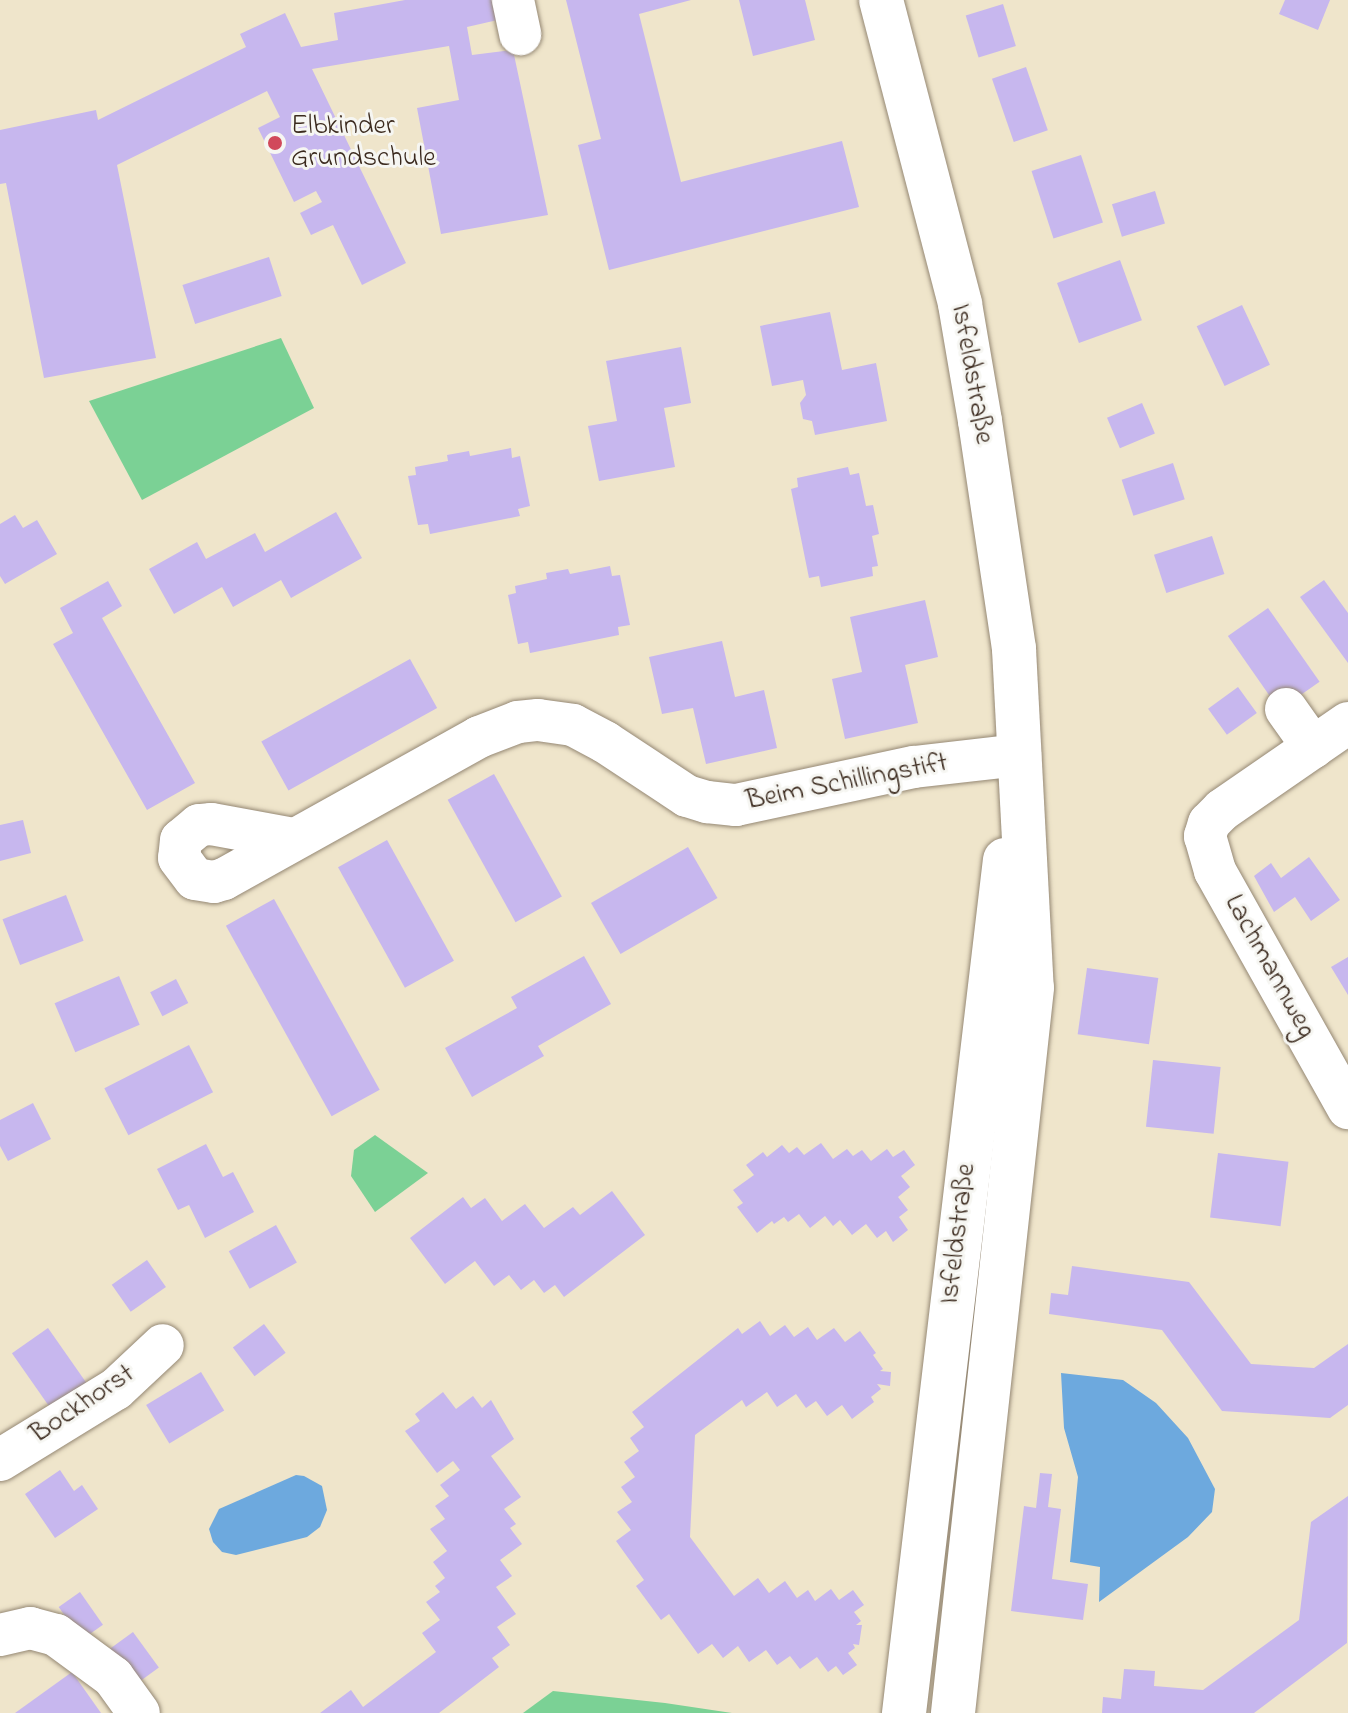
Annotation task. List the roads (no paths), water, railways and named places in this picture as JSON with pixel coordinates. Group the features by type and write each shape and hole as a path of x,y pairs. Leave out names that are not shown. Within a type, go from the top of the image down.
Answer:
{"main road":[{"name":"Isfeldstraße","path":"881,0 960,304 1014,649 1032,988 953,1713"},
{"name":"Isfeldstraße","path":"904,1713 988,986 1020,755"}],"street":[{"path":"1286,709 1313,747 1348,723"},
{"name":"Beim Schillingstift","path":"293,839 479,737 518,722 538,720 573,725 605,742 687,796 736,805 914,767 1020,755"},
{"name":"Lachmannweg","path":"1313,747 1222,810 1209,823 1205,836 1215,871 1348,1108"},
{"name":"Bockhorst","path":"0,1460 116,1389 163,1345"},
{"path":"0,1635 30,1628 56,1635 113,1677 139,1713"}],"water":[{"path":"1061,1373 1123,1380 1156,1403 1188,1438 1215,1489 1212,1512 1188,1537 1099,1602 1100,1567 1070,1562 1078,1477 1064,1428"},
{"path":"296,1475 322,1486 327,1510 320,1527 307,1537 236,1555 222,1552 213,1542 209,1529 219,1509"}],"place":[{"name":"Elbkinder Grundschule","path":"275,143"}]}
